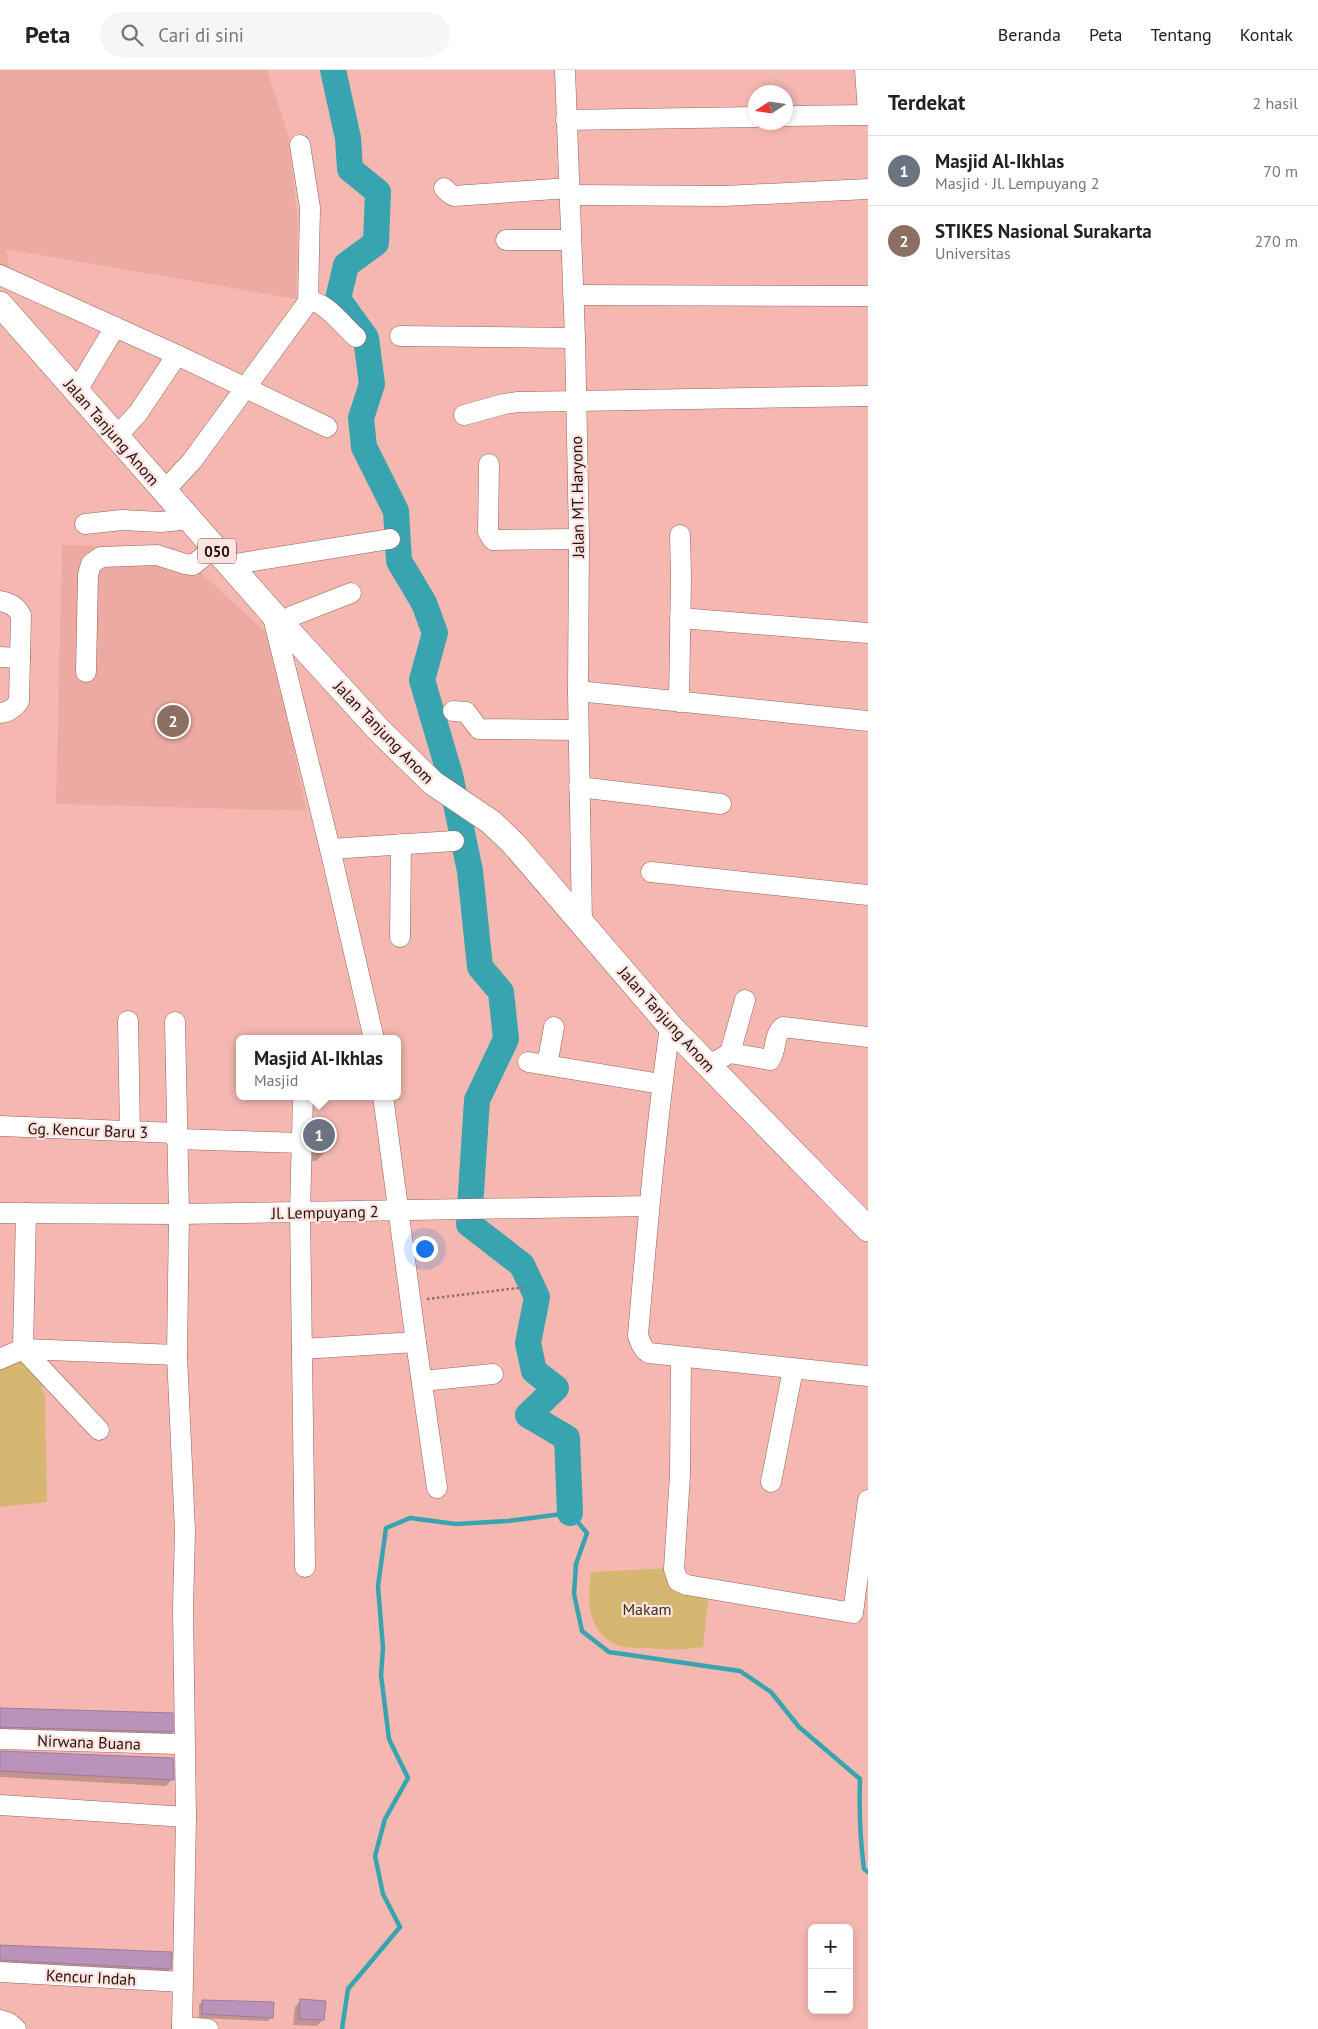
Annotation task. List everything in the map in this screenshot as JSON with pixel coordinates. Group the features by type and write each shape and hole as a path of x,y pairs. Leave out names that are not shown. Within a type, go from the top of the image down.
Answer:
{"main road":[{"name":"Jalan Tanjung Anom","path":"0,304 277,619 379,730 441,790 491,822 513,843 670,1026 868,1229"}],"street":[{"name":"Jalan MT. Haryono","path":"565,70 575,338 579,538 578,730 582,923"},
{"path":"793,116 868,114 865,70"},
{"path":"566,120 748,117"},
{"path":"164,491 192,461 308,302 310,208 300,145"},
{"path":"444,188 454,196 569,192 724,196 868,189"},
{"path":"506,240 571,240"},
{"path":"0,275 177,355 245,389 327,426"},
{"path":"573,295 868,296"},
{"path":"308,302 317,302 326,308 356,338"},
{"path":"76,392 115,328"},
{"path":"400,336 575,338"},
{"path":"117,436 138,413 177,355"},
{"path":"464,415 518,402 868,396"},
{"path":"489,464 488,532 493,540 579,538"},
{"path":"85,524 122,520 161,522 190,519"},
{"path":"679,702 680,535"},
{"path":"86,672 88,575 92,564 101,557 156,555 193,565 222,556 390,539"},
{"path":"351,593 292,616 277,619 373,1035"},
{"path":"0,601 12,604 18,609 21,616 10,658 19,702 16,708 0,713"},
{"path":"680,618 868,633"},
{"path":"578,691 868,721"},
{"path":"453,711 466,712 476,726 484,730 578,730"},
{"path":"579,787 721,804"},
{"path":"330,849 454,841"},
{"path":"400,937 401,844"},
{"path":"651,872 868,895"},
{"path":"730,1053 745,1000"},
{"path":"128,1021 130,1132"},
{"path":"175,1022 179,1214 177,1355 185,1538 183,1608 186,1816 182,2028 208,2029"},
{"path":"670,1026 661,1084 638,1335 645,1350 649,1353 681,1358 868,1376"},
{"path":"554,1028 537,1064 661,1084"},
{"path":"708,1066 730,1053 770,1060 775,1050 777,1033 783,1028 868,1037"},
{"path":"303,1100 300,1212 305,1567"},
{"path":"384,1100 410,1300 438,1488"},
{"name":"Gg. Kencur Baru 3","path":"0,1126 302,1143"},
{"name":"Jl. Lempuyang 2","path":"0,1213 179,1214 649,1206"},
{"path":"26,1213 23,1349 99,1430"},
{"path":"302,1349 416,1342"},
{"path":"0,1359 23,1349 177,1355"},
{"path":"681,1358 680,1475 674,1569 678,1581 687,1585 853,1613 868,1500"},
{"path":"771,1482 793,1369"},
{"path":"422,1381 493,1374"},
{"name":"Nirwana Buana","path":"0,1739 178,1744"},
{"path":"0,1804 186,1816"},
{"name":"Kencur Indah","path":"0,1972 183,1982"},
{"path":"0,2020 16,2029"}],"path":[{"path":"410,1300 526,1287"}],"shaded area":[{"path":"0,70 267,70 288,134 298,223 296,299 6,249 10,278 0,273"},
{"path":"62,545 173,547 272,638 306,811 56,804"}],"green space":[{"path":"21,1355 46,1385 42,1389 45,1396 47,1502 0,1507 0,1364"},
{"name":"Makam","path":"672,1568 709,1593 703,1647 689,1649 629,1648 619,1646 603,1636 593,1620 589,1602 591,1572"}],"building":[{"path":"314,1122 332,1123 330,1148 314,1147"},
{"path":"0,1708 173,1713 173,1732 0,1727"},
{"path":"0,1751 173,1758 174,1780 0,1771"},
{"path":"0,1945 172,1952 171,1969 0,1960"},
{"path":"300,1999 326,2001 324,2020 299,2019"},
{"path":"202,2000 274,2002 273,2018 202,2014"}],"waterway":[{"path":"333,70 348,138 350,169 378,192 376,243 346,265 338,299 366,338 372,384 361,418 364,447 396,511 399,561 424,603 435,633 422,680 450,775 470,871 480,967 501,992 506,1039 477,1100 469,1224 522,1265 537,1297 528,1343 534,1371 556,1388 528,1415 567,1438 570,1513"},
{"path":"342,2029 348,1989 400,1927 383,1894 375,1856 385,1819 408,1778 389,1739 381,1675 383,1648 378,1586 386,1528 410,1518 456,1524 508,1521 570,1513 587,1533 576,1564 574,1594 582,1631 609,1652 740,1671 771,1692 799,1727 860,1779 862,1846 864,1869 868,1872"}],"place":[{"name":"STIKES Nasional Surakarta","path":"173,721"},
{"name":"Masjid Al-Ikhlas","path":"319,1135"}]}
